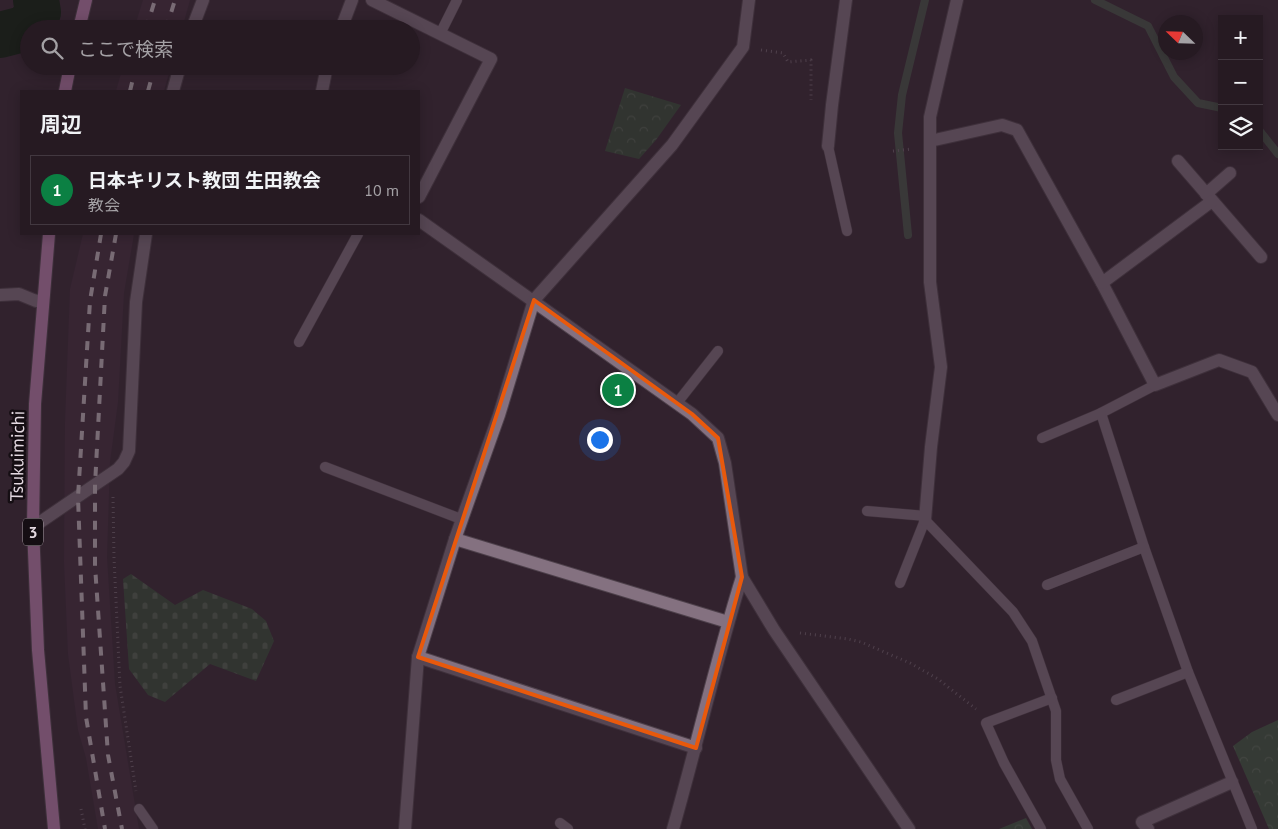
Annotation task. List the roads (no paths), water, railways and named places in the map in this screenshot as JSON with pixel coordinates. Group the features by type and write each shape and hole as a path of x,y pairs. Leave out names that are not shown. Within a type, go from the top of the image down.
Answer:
{"main road":[{"path":"80,20 86,0"},
{"path":"65,90 68,75"},
{"name":"Tsukuimichi","path":"48,235 35,413 33,527 38,650 54,829"}],"street":[{"path":"195,20 203,0"},
{"path":"344,20 352,0"},
{"path":"372,0 412,20"},
{"path":"405,829 418,657 455,539 499,415 534,300 672,145 743,47 748,0"},
{"path":"828,146 846,0"},
{"path":"926,518 931,446 941,367 930,282 930,117 957,0"},
{"path":"420,24 491,59 420,195"},
{"path":"173,90 177,75"},
{"path":"322,90 325,75"},
{"path":"930,141 1002,125 1017,130 1102,283 1155,385 1219,360 1252,372 1278,416"},
{"path":"1178,161 1261,257"},
{"path":"1102,283 1209,197 1230,174"},
{"path":"420,221 677,403 718,438 725,463 742,577 774,630 909,829"},
{"path":"33,527 118,469 129,451 136,302 146,235"},
{"path":"0,295 19,294 36,300 42,300"},
{"path":"455,539 728,622"},
{"path":"673,829 728,622 742,577"},
{"path":"418,657 696,748"},
{"path":"1148,829 1142,822 1232,782"}],"lane":[{"path":"440,34 457,0"},
{"path":"828,146 847,231"},
{"path":"299,342 357,235"},
{"path":"677,403 718,351"},
{"path":"1042,438 1102,413 1155,385"},
{"path":"1102,413 1144,547 1188,672 1252,829"},
{"path":"325,467 462,519"},
{"path":"867,511 926,518 1013,612 1032,641 1056,711 1056,760 1060,779 1088,829"},
{"path":"900,583 926,518"},
{"path":"1047,585 1144,547"},
{"path":"1116,700 1188,672"},
{"path":"1040,829 1004,763 986,723 1052,698"},
{"path":"139,809 153,829"}],"waterway":[{"path":"32,20 38,12 36,0"},
{"path":"908,235 898,133 902,95 925,0"},
{"path":"1095,0 1148,26 1174,77 1198,103 1218,107"},
{"path":"0,35 20,30"},
{"path":"1263,135 1278,154"}],"railway":[{"path":"149,20 155,0"},
{"path":"169,20 175,0"},
{"path":"130,90 134,75"},
{"path":"148,90 152,75"},
{"path":"101,235 90,301 78,497 86,717 105,829"},
{"path":"116,235 105,296 95,485 95,566 108,755 122,829"}],"place":[{"name":"日本キリスト教団 生田教会","path":"618,390"}]}
